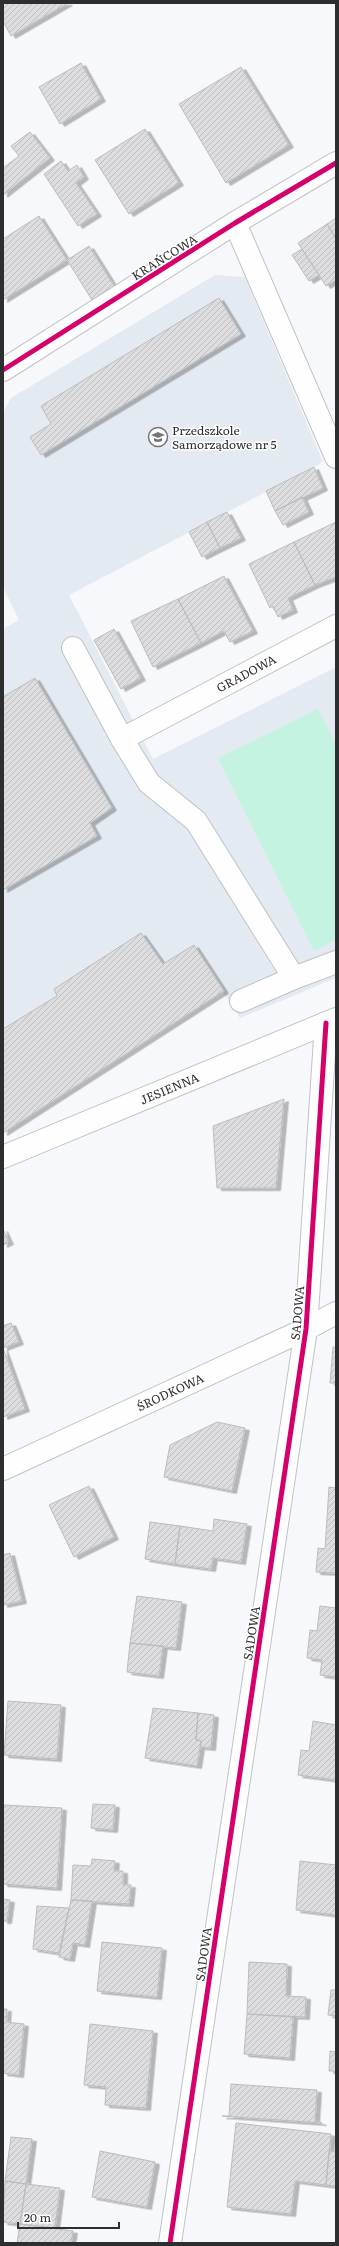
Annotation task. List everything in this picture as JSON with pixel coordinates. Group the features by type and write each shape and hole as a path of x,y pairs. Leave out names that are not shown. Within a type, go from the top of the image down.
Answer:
{"street":[{"name":"KRAŃCOWA","path":"3,370 235,224 336,163"},
{"path":"235,224 336,457"},
{"name":"GRADOWA","path":"122,738 336,626"},
{"path":"73,648 122,738 149,783 196,821 294,978"},
{"path":"241,1001 336,962"},
{"name":"JESIENNA","path":"3,1157 331,1021"},
{"name":"SADOWA","path":"170,2243 306,1329 331,1021"},
{"name":"ŚRODKOWA","path":"3,1469 306,1329 336,1313"}],"shaded area":[{"path":"215,275 245,277 323,462 69,595 153,759 336,667 336,978 240,1018 223,992 3,1133 3,629 19,620 3,587 3,413 11,398"}],"green space":[{"path":"318,709 336,745 336,940 314,951 218,758"}],"building":[{"path":"3,3 68,3 11,36 3,21"},
{"path":"81,63 101,99 60,124 39,87"},
{"path":"241,67 289,145 226,183 179,104"},
{"path":"145,129 179,183 129,214 95,160"},
{"path":"30,132 50,158 3,195 3,168 19,156 11,146"},
{"path":"61,161 68,171 77,165 84,177 76,183 97,214 78,226 44,174"},
{"path":"39,216 67,260 3,300 3,239"},
{"path":"336,218 336,239 327,224"},
{"path":"327,224 336,239 336,280 326,286 298,243"},
{"path":"89,246 114,286 92,300 67,260"},
{"path":"302,249 319,275 309,281 292,255"},
{"path":"219,298 241,334 41,455 30,437 51,424 41,406"},
{"path":"314,467 323,488 275,511 266,491"},
{"path":"302,497 309,512 283,525 275,511"},
{"path":"227,512 241,538 220,548 207,522"},
{"path":"207,522 220,548 202,557 189,532"},
{"path":"336,522 336,577 315,585 294,542"},
{"path":"294,542 315,585 288,598 293,610 278,617 273,606 270,608 249,564"},
{"path":"224,576 253,631 230,642 224,631 201,643 178,599"},
{"path":"178,599 201,643 153,667 131,621"},
{"path":"114,629 141,678 121,689 94,640"},
{"path":"35,678 112,808 90,823 97,836 3,890 3,697"},
{"path":"141,933 163,964 194,945 224,991 3,1133 3,1029 57,996 54,989"},
{"path":"284,1099 276,1188 217,1188 213,1126"},
{"path":"3,1229 9,1242 3,1245"},
{"path":"11,1323 19,1342 3,1348 3,1326"},
{"path":"333,1347 336,1347 336,1383 330,1383"},
{"path":"3,1348 25,1409 3,1417"},
{"path":"217,1422 245,1428 232,1491 164,1477 170,1445"},
{"path":"89,1486 114,1537 74,1557 49,1505"},
{"path":"329,1487 336,1488 336,1573 316,1572 318,1548 325,1549"},
{"path":"214,1519 247,1524 241,1562 213,1558 211,1569 175,1564 180,1526 213,1531"},
{"path":"150,1522 180,1526 175,1564 145,1559"},
{"path":"10,1553 22,1601 3,1605 3,1555"},
{"path":"137,1596 182,1602 176,1648 130,1643"},
{"path":"320,1606 336,1608 336,1677 320,1675 322,1660 307,1658 310,1630 317,1631"},
{"path":"130,1643 163,1646 159,1676 127,1672"},
{"path":"8,1701 61,1705 57,1759 4,1755"},
{"path":"153,1708 198,1713 196,1740 201,1741 197,1766 145,1758"},
{"path":"198,1713 214,1715 211,1748 201,1747 201,1741 196,1740"},
{"path":"313,1721 336,1725 336,1780 298,1775 301,1750 309,1751"},
{"path":"93,1804 115,1805 113,1830 91,1828"},
{"path":"3,1805 62,1808 57,1888 3,1884"},
{"path":"92,1859 115,1861 114,1871 123,1871 123,1885 131,1885 129,1904 71,1900 73,1865 91,1866"},
{"path":"300,1861 336,1865 336,1915 296,1910"},
{"path":"3,1899 10,1900 7,1921 3,1921"},
{"path":"71,1900 92,1901 85,1945 73,1943 70,1959 59,1957"},
{"path":"37,1906 69,1908 59,1953 33,1949"},
{"path":"102,1942 162,1948 157,1997 97,1991"},
{"path":"249,1962 287,1964 286,1996 306,1997 305,2017 247,2014"},
{"path":"331,1990 336,1990 336,2016 328,2015"},
{"path":"3,2009 7,2009 6,2022 24,2024 19,2075 3,2073"},
{"path":"247,2014 293,2017 290,2058 244,2054"},
{"path":"90,2024 153,2031 146,2108 105,2105 106,2087 84,2085"},
{"path":"330,2051 336,2052 336,2071 329,2071"},
{"path":"231,2084 317,2090 315,2121 322,2123 222,2116 229,2116"},
{"path":"236,2123 331,2134 326,2185 295,2181 291,2214 227,2207"},
{"path":"11,2137 32,2139 26,2184 5,2181"},
{"path":"100,2151 155,2162 147,2207 92,2197"},
{"path":"329,2151 336,2152 336,2186 326,2185"},
{"path":"5,2181 26,2184 20,2224 3,2222"},
{"path":"26,2184 60,2188 55,2228 20,2224"},
{"path":"20,2224 73,2231 71,2243 17,2243"}],"cycle path":[{"path":"3,370 235,223 336,163"},
{"path":"170,2243 306,1329 326,1023"}],"place":[{"name":"Przedszkole Samorządowe nr 5","path":"158,437"}]}
